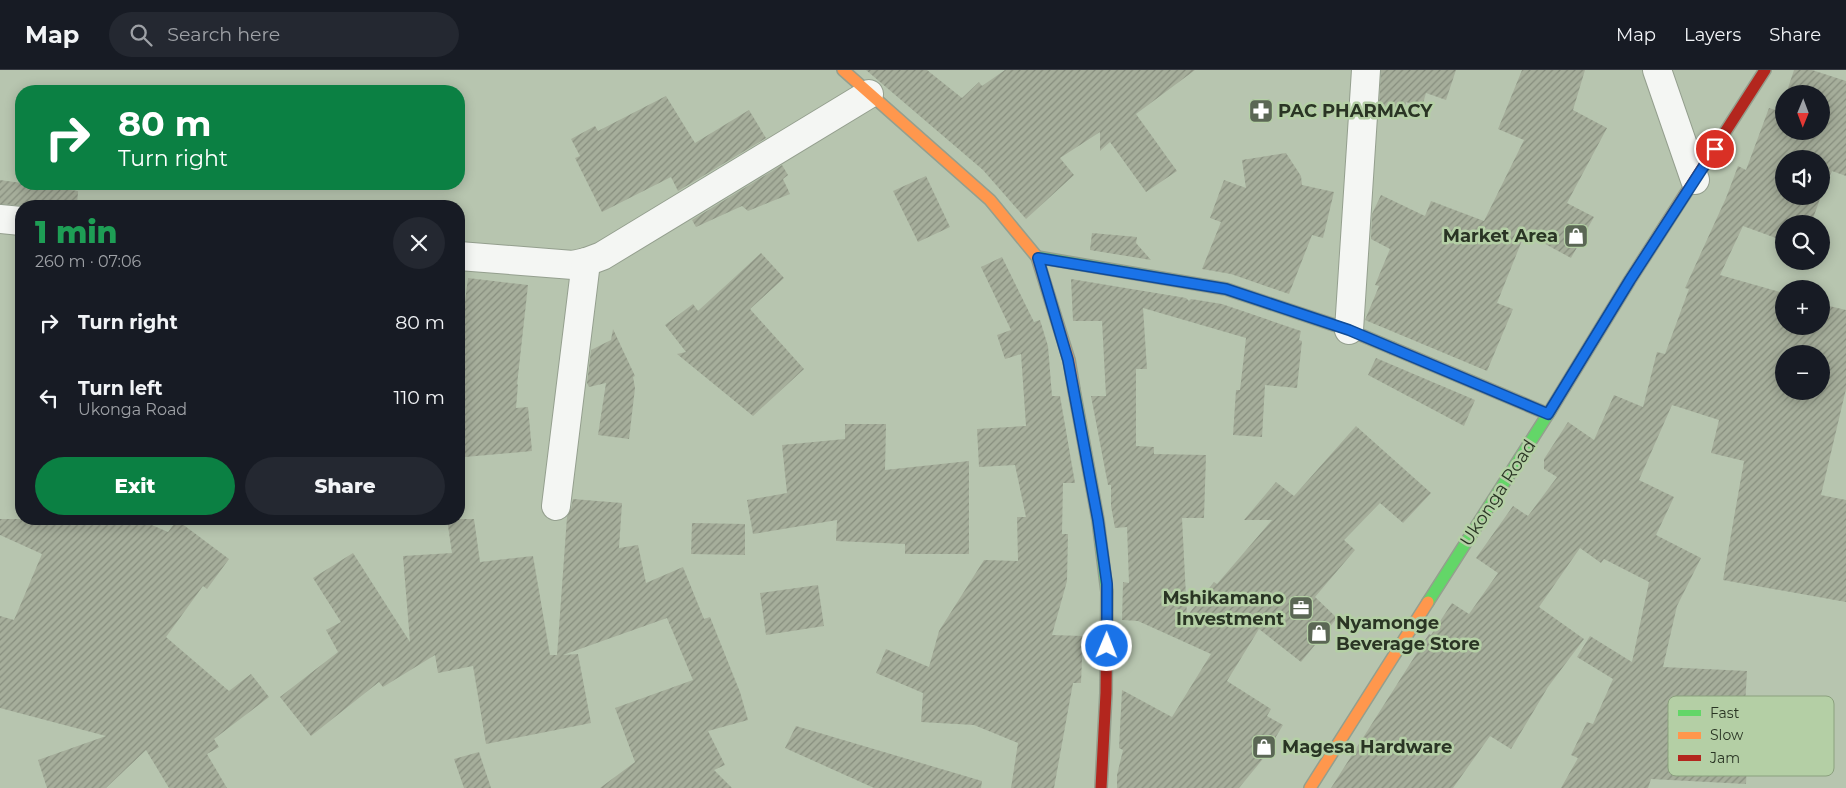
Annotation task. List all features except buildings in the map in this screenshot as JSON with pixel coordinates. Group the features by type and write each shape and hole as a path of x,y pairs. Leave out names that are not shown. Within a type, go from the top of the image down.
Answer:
{"street":[{"path":"844,70 868,94 990,200 1038,258 1068,360 1098,520 1107,584 1106,693 1101,788"},
{"path":"1349,330 1366,70"},
{"path":"1657,70 1695,180"},
{"name":"Ukonga Road","path":"1310,788 1548,414 1630,280 1765,70"},
{"path":"465,256 563,264 586,262 602,256 868,94"},
{"path":"0,219 15,220"},
{"path":"1038,258 1226,289 1349,330 1548,414"},
{"path":"556,506 586,262"}],"traffic: fast":[{"path":"1037,257 1226,289 1349,330 1392,348"},
{"path":"1074,390 1098,520 1107,592"},
{"path":"1428,602 1550,411"}],"traffic: slow":[{"path":"843,70 990,200 1037,257 1069,360 1074,390"},
{"path":"1392,348 1548,414"},
{"path":"1310,788 1428,602"}],"traffic: jam":[{"path":"1550,411 1630,280 1765,70"},
{"path":"1101,788 1106,693 1107,592"}],"place":[{"name":"PAC PHARMACY","path":"1261,111"},
{"name":"Market Area","path":"1576,236"},
{"name":"Mshikamano Investment","path":"1301,608"},
{"name":"Nyamonge Beverage Store","path":"1319,633"},
{"name":"Magesa Hardware","path":"1264,747"}],"route":[{"path":"1107,646 1107,584 1098,520 1068,360 1038,258 1226,289 1349,330 1548,414 1630,280 1715,149"}]}
